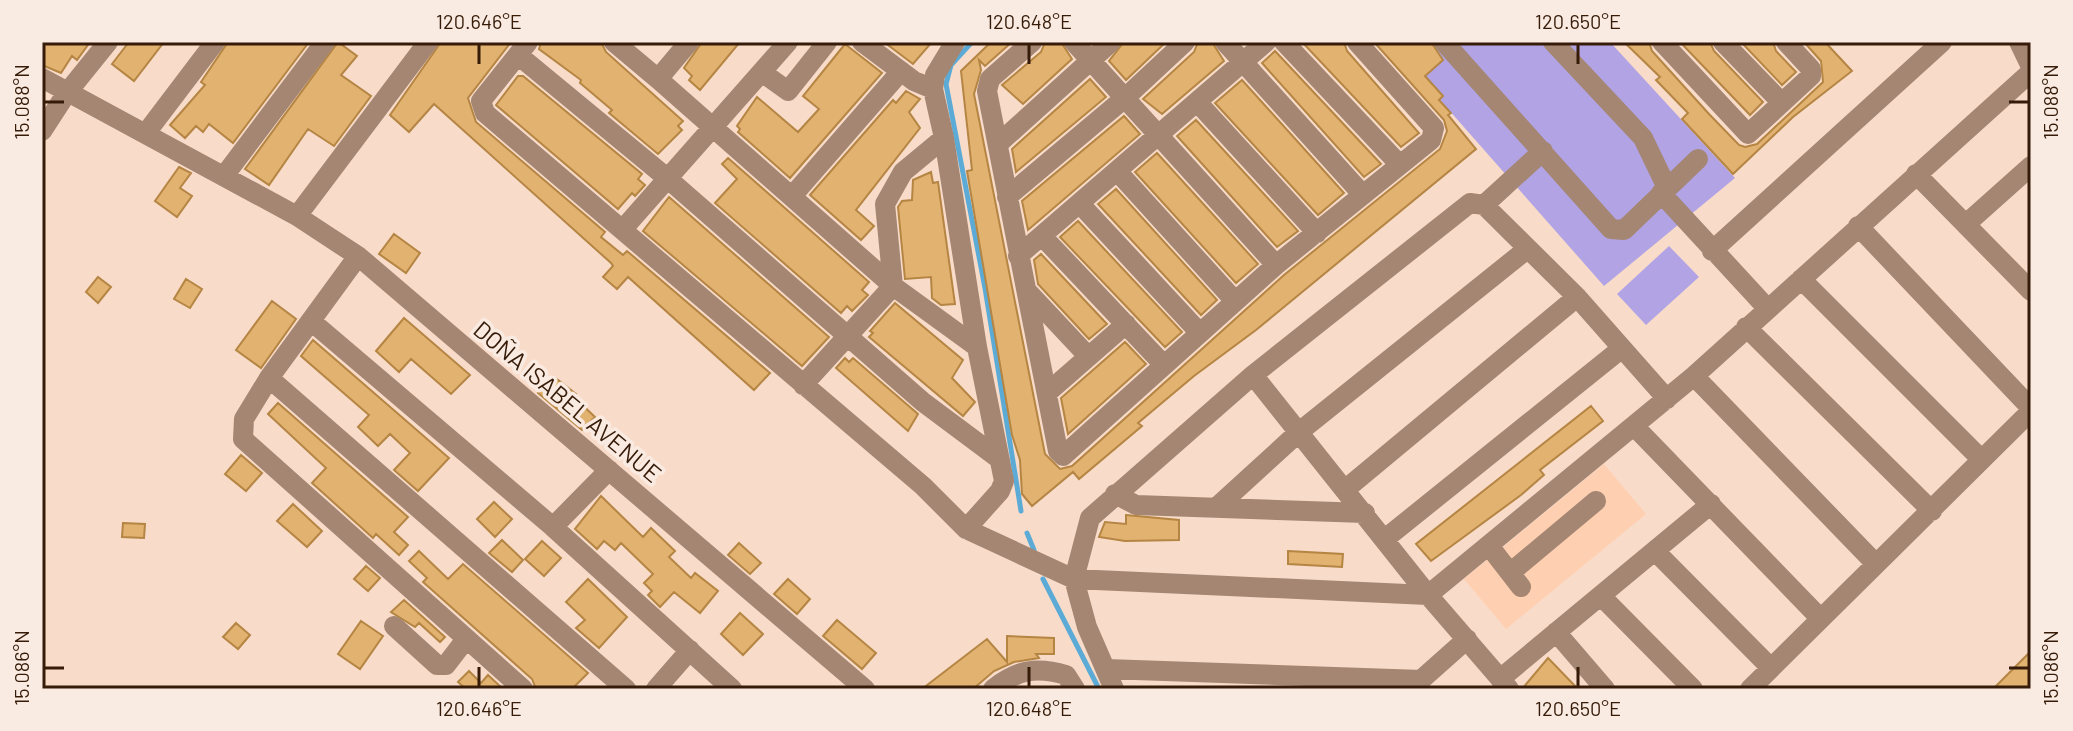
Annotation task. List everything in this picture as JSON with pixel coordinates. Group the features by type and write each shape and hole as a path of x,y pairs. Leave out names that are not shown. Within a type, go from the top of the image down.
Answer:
{"street":[{"path":"42,131 66,94 108,42"},
{"path":"146,133 215,42"},
{"path":"224,176 325,42"},
{"path":"297,216 428,42"},
{"path":"614,42 793,195 893,286 977,347"},
{"path":"658,79 689,42"},
{"path":"623,229 788,42"},
{"path":"763,73 788,91 827,42"},
{"path":"862,42 901,71 933,89"},
{"path":"955,42 935,75 933,89 944,138 977,347 1004,481 1000,491 966,529"},
{"path":"1032,42 987,83 1018,256 1058,451 1063,456 1276,265 1431,140 1434,128 1357,42"},
{"path":"1074,42 1161,134 1276,265"},
{"path":"999,143 1111,42"},
{"path":"1007,197 1126,97 1185,42"},
{"path":"1225,42 1363,195"},
{"path":"1018,256 1199,104 1266,42"},
{"path":"1284,42 1400,165"},
{"path":"1444,42 1611,229 1624,230 1698,159"},
{"path":"1553,42 1643,138 1664,191 1712,251 1767,308"},
{"path":"1662,42 1748,134 1812,73 1786,42"},
{"path":"1723,42 1781,102"},
{"path":"1712,251 1942,42"},
{"path":"998,458 923,402 523,48 481,101 481,107 923,486 966,529 1074,579 1428,595 1694,376 2031,70 2019,42"},
{"path":"793,195 901,71"},
{"name":"DOÑA ISABEL AVENUE","path":"42,78 66,94 146,133 297,216 358,256 864,688"},
{"path":"1199,104 1317,233"},
{"path":"803,385 893,286 885,204 903,172 944,138"},
{"path":"1484,205 1543,151"},
{"path":"1966,224 2031,166"},
{"path":"1117,171 1235,301"},
{"path":"1916,174 1966,224 2024,269 2031,291"},
{"path":"1114,689 1087,627 1074,579 1090,518 1253,375 1470,203 1484,205 1526,250 1577,297 1667,399"},
{"path":"1081,205 1199,332"},
{"path":"1750,689 1819,617 1932,511 2031,410 1858,226"},
{"path":"1042,236 1163,364"},
{"path":"1217,507 1299,432 1526,250"},
{"path":"358,256 269,378 244,419 243,439 523,689"},
{"path":"1801,279 1981,459"},
{"path":"1026,290 1087,355"},
{"path":"1347,488 1577,297"},
{"path":"311,321 553,527 732,689"},
{"path":"1047,393 1126,324"},
{"path":"1746,327 1932,511"},
{"path":"1386,538 1621,349"},
{"path":"1253,375 1347,488 1428,595 1504,684 1556,632 1711,504"},
{"path":"1694,376 1875,563"},
{"path":"269,378 626,689"},
{"path":"1634,426 1819,617"},
{"path":"553,527 609,470"},
{"path":"1115,494 1136,505 1365,513"},
{"path":"1490,547 1516,580 1596,501"},
{"path":"1655,551 1771,668"},
{"path":"1601,596 1693,689"},
{"path":"394,626 437,665 446,665 466,639"},
{"path":"1556,632 1605,689"},
{"path":"1106,669 1198,681 1416,684 1467,639"},
{"path":"656,689 690,650"},
{"path":"993,689 1013,673 1036,669 1066,675 1075,689"}],"shaded area":[{"path":"1389,42 1610,42 1735,178 1604,286"},
{"path":"1669,246 1699,277 1646,325 1617,294"},
{"path":"1604,464 1646,514 1506,629 1464,579"}],"building":[{"path":"42,42 90,42 77,60 72,56 61,73 42,65"},
{"path":"129,42 164,42 134,81 112,64"},
{"path":"228,42 309,42 233,143 209,124 203,132 196,126 185,138 170,125 205,85 201,82"},
{"path":"338,42 357,56 341,75 371,96 334,146 308,129 269,185 245,169"},
{"path":"441,42 511,42 468,98 476,122 605,232 601,237 623,255 627,251 770,373 754,390 628,277 617,289 603,277 613,266 611,263 434,104 409,132 390,115"},
{"path":"541,42 601,42 606,52 683,121 678,126 682,130 658,154 609,113 612,110 580,83 581,80 539,49"},
{"path":"702,42 740,42 700,90 689,80 692,76 684,68"},
{"path":"884,42 932,42 913,64"},
{"path":"991,42 1012,42 985,66 979,60 981,70 974,94 1045,454 1060,469 1072,466 1284,275 1440,149 1447,131 1444,120 1374,42 1431,42 1443,60 1425,76 1443,96 1439,100 1451,113 1448,115 1476,149 1256,330 1194,376 1138,423 1142,426 1079,479 1073,472 1032,506 1022,494 1020,460 1012,435 967,171 972,170 961,71"},
{"path":"1045,42 1061,42 1072,59 1023,104 1002,85 1041,52"},
{"path":"1124,42 1166,42 1126,80 1109,61"},
{"path":"1198,42 1212,42 1224,61 1162,114 1143,99 1194,52"},
{"path":"1302,42 1344,42 1347,51 1419,133 1401,147"},
{"path":"1624,42 1649,42 1652,51 1709,114 1739,145 1745,147 1757,144 1823,82 1821,61 1804,42 1825,42 1852,71 1793,117 1733,174 1682,119 1688,113 1656,80 1660,77"},
{"path":"1680,42 1710,42 1714,51 1763,102 1750,115"},
{"path":"1741,42 1773,42 1776,51 1796,72 1782,85"},
{"path":"845,44 882,73 790,178 738,132 740,129 737,126 757,97 798,132 819,109 803,96"},
{"path":"1275,51 1381,164 1364,177 1262,63"},
{"path":"518,76 523,76 642,174 638,179 645,185 635,196 632,193 618,209 496,105"},
{"path":"1090,79 1106,97 1016,172 1012,149"},
{"path":"1242,80 1344,193 1318,215 1215,103"},
{"path":"906,91 920,99 909,112 920,128 856,210 874,226 861,240 810,195 893,100 896,103"},
{"path":"1124,116 1140,134 1028,230 1022,201"},
{"path":"1196,120 1298,231 1277,247 1177,136"},
{"path":"1157,153 1258,264 1236,283 1135,172"},
{"path":"728,158 869,282 862,290 868,295 852,311 847,306 841,313 715,203 737,179 722,164"},
{"path":"179,167 191,173 180,188 192,196 177,217 155,201"},
{"path":"931,172 933,183 938,182 955,304 941,305 932,298 931,277 905,279 898,207 902,201 912,200 913,180"},
{"path":"1116,189 1217,300 1201,315 1098,204"},
{"path":"669,197 829,337 802,366 643,231"},
{"path":"1078,221 1182,332 1165,347 1060,237"},
{"path":"394,234 420,253 406,273 379,254"},
{"path":"1041,254 1107,324 1089,339 1038,284 1034,260"},
{"path":"98,277 111,287 98,303 86,292"},
{"path":"186,279 202,289 190,308 174,299"},
{"path":"272,301 296,319 261,368 236,350"},
{"path":"895,303 963,360 952,378 975,402 963,416 869,337 873,333 870,331"},
{"path":"404,318 470,375 451,394 411,359 399,372 376,351"},
{"path":"313,340 449,458 418,491 394,470 410,453 390,434 378,446 358,427 369,415 301,356"},
{"path":"1125,342 1146,364 1068,434 1061,398"},
{"path":"845,358 849,362 853,358 918,414 908,431 836,368"},
{"path":"553,376 576,394 574,397 595,417 582,430 538,393"},
{"path":"278,403 408,517 394,532 408,545 399,555 376,534 373,538 312,483 326,468 268,414"},
{"path":"1591,406 1603,421 1540,470 1544,475 1521,495 1431,561 1416,544"},
{"path":"241,455 262,473 246,491 225,474"},
{"path":"601,496 643,537 651,528 675,551 669,557 691,578 695,573 718,591 700,613 674,592 660,607 648,595 652,591 644,583 653,574 621,543 615,550 604,541 597,549 575,529"},
{"path":"494,502 512,519 495,537 477,519"},
{"path":"293,504 322,531 307,547 277,521"},
{"path":"1126,515 1179,520 1179,540 1125,541 1099,537 1105,522 1126,524"},
{"path":"123,523 145,524 144,538 122,537"},
{"path":"502,540 523,560 512,572 489,553"},
{"path":"542,541 561,558 544,576 525,559"},
{"path":"739,543 761,563 750,574 728,555"},
{"path":"419,551 448,579 463,564 588,673 572,689 536,689 532,679 423,582 427,578 409,561"},
{"path":"1288,551 1343,554 1342,567 1288,564"},
{"path":"366,566 380,578 368,591 354,579"},
{"path":"588,579 627,617 599,648 576,628 585,620 566,602"},
{"path":"788,579 810,599 797,614 774,594"},
{"path":"404,600 445,637 440,642 419,623 415,627 391,612"},
{"path":"740,613 763,634 743,655 721,634"},
{"path":"837,620 876,653 862,669 823,636"},
{"path":"361,621 383,636 360,669 338,654"},
{"path":"236,623 250,635 238,649 223,637"},
{"path":"1007,636 1054,638 1054,654 1036,654 1039,658 1014,662 994,671 973,689 922,689 987,639 1007,662"},
{"path":"2031,651 2031,689 1993,689"},
{"path":"1548,658 1578,689 1522,689"},
{"path":"469,671 481,683 488,675 503,689 466,689 458,682"}],"waterway":[{"path":"972,42 951,65 946,84 985,288 1021,511"},
{"path":"1027,533 1034,550"},
{"path":"1043,579 1099,689"}]}
